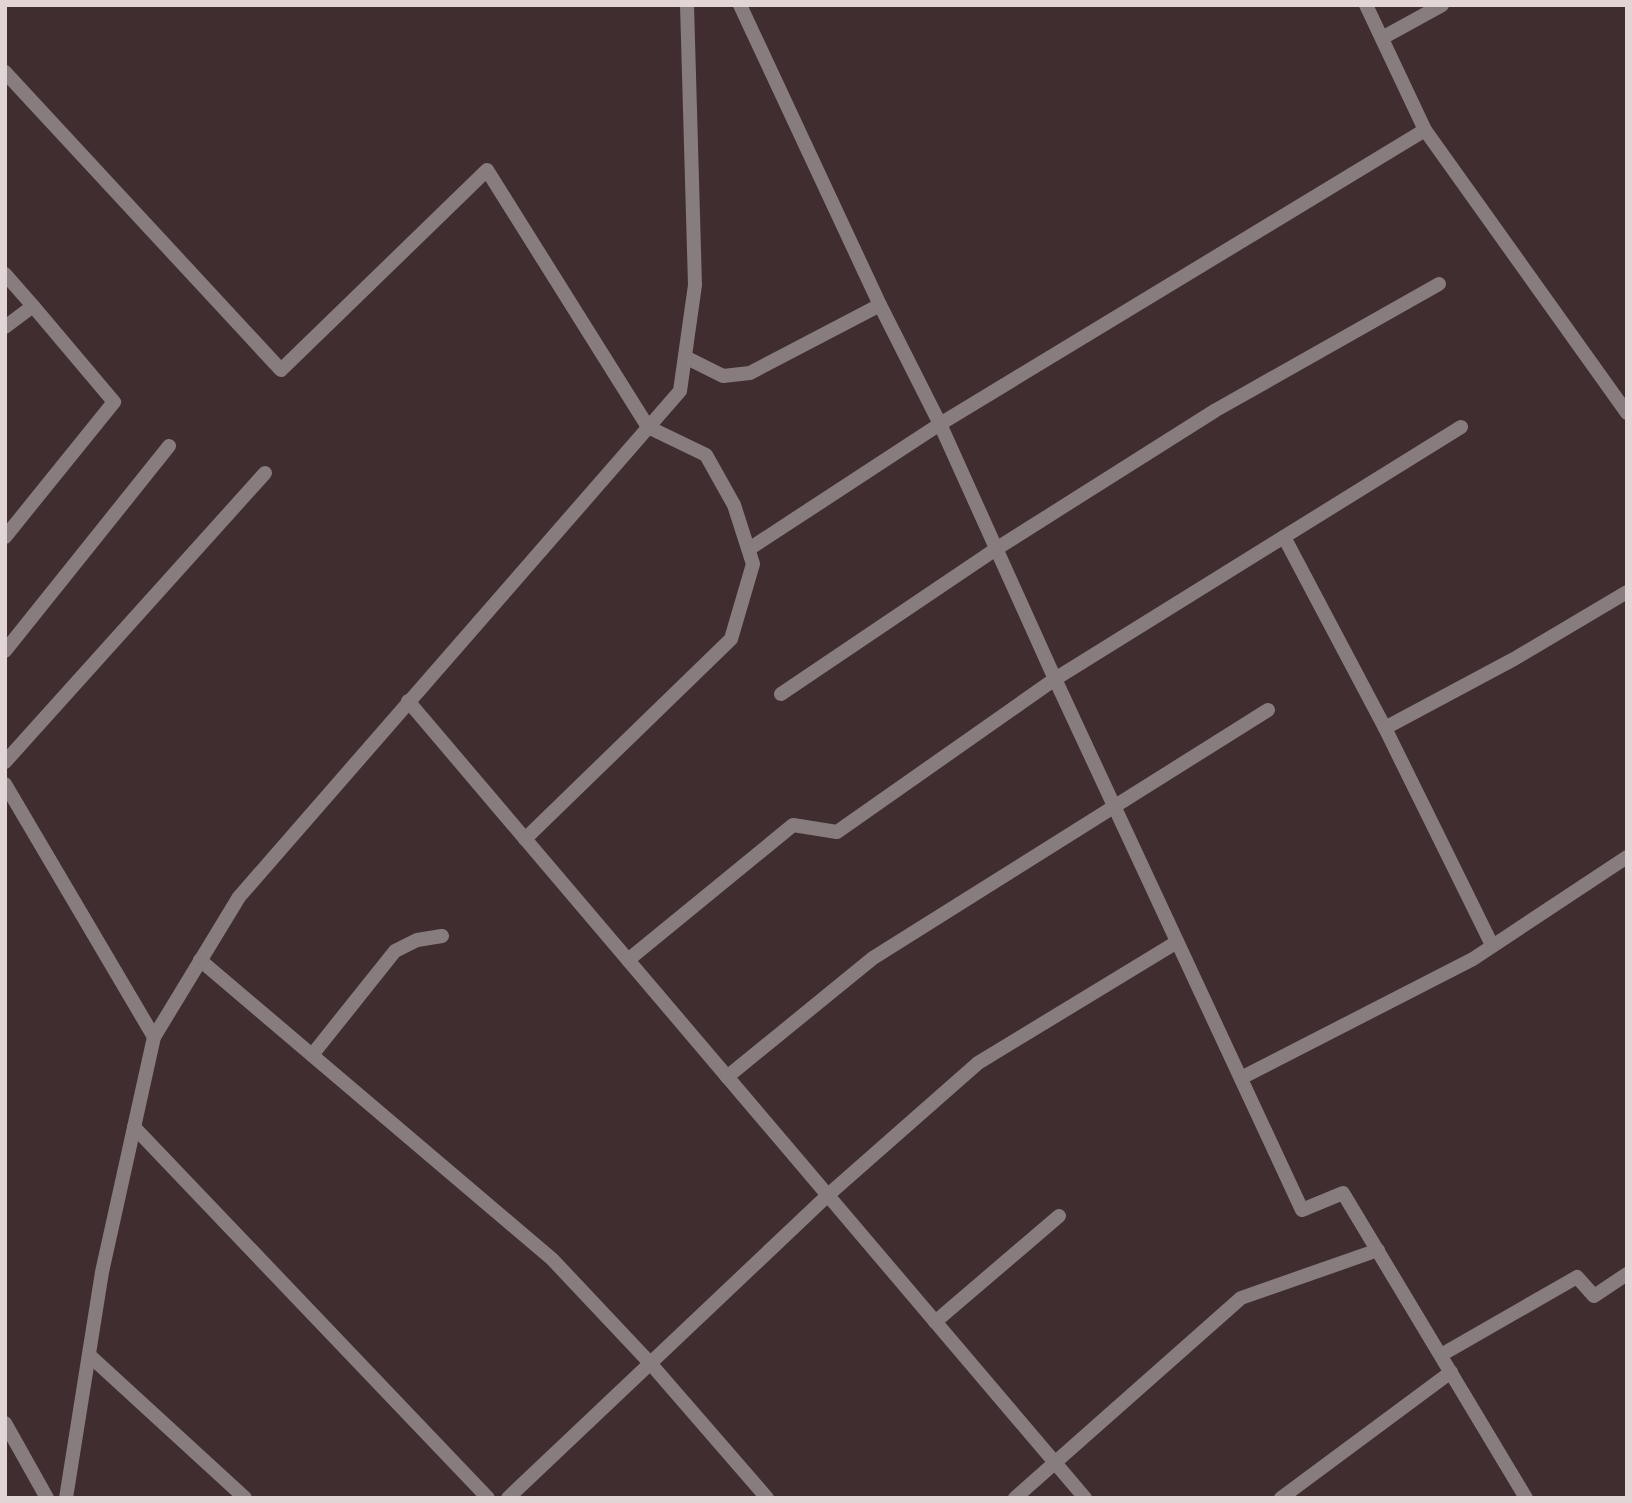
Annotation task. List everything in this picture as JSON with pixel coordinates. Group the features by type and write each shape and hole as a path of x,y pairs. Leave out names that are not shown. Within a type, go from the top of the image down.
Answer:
{"street":[{"path":"66,1498 102,1272 154,1037 239,897 680,391 695,285 687,5"},
{"path":"740,5 880,305 940,424 1055,679 1302,1210 1343,1193 1526,1498"},
{"path":"1366,5 1425,130 1627,413"},
{"path":"1382,38 1442,5"},
{"path":"5,72 281,370 486,170 648,427 706,455 734,505 753,564 731,639 525,839"},
{"path":"749,549 940,424 1425,130"},
{"path":"5,274 114,402 5,537"},
{"path":"781,694 996,549 1216,410 1439,284"},
{"path":"685,357 723,376 750,373 880,305"},
{"path":"5,327 33,306"},
{"path":"628,960 793,825 837,832 1055,679 1461,427"},
{"path":"5,651 169,446"},
{"path":"5,762 265,473"},
{"path":"1284,537 1385,728 1492,945"},
{"path":"1385,728 1514,659 1627,592"},
{"path":"408,701 1085,1498"},
{"path":"727,1077 873,958 1268,710"},
{"path":"5,784 154,1037"},
{"path":"1241,1078 1473,959 1627,857"},
{"path":"312,1055 396,951 417,940 442,936"},
{"path":"508,1498 828,1195 978,1063 1177,942"},
{"path":"200,960 552,1259 650,1363 767,1498"},
{"path":"134,1127 488,1498"},
{"path":"935,1322 1059,1216"},
{"path":"1015,1498 1241,1298 1378,1250"},
{"path":"1441,1354 1577,1277 1594,1296 1627,1274"},
{"path":"89,1355 244,1498"},
{"path":"1281,1498 1451,1372"},
{"path":"5,1423 47,1498"}]}
